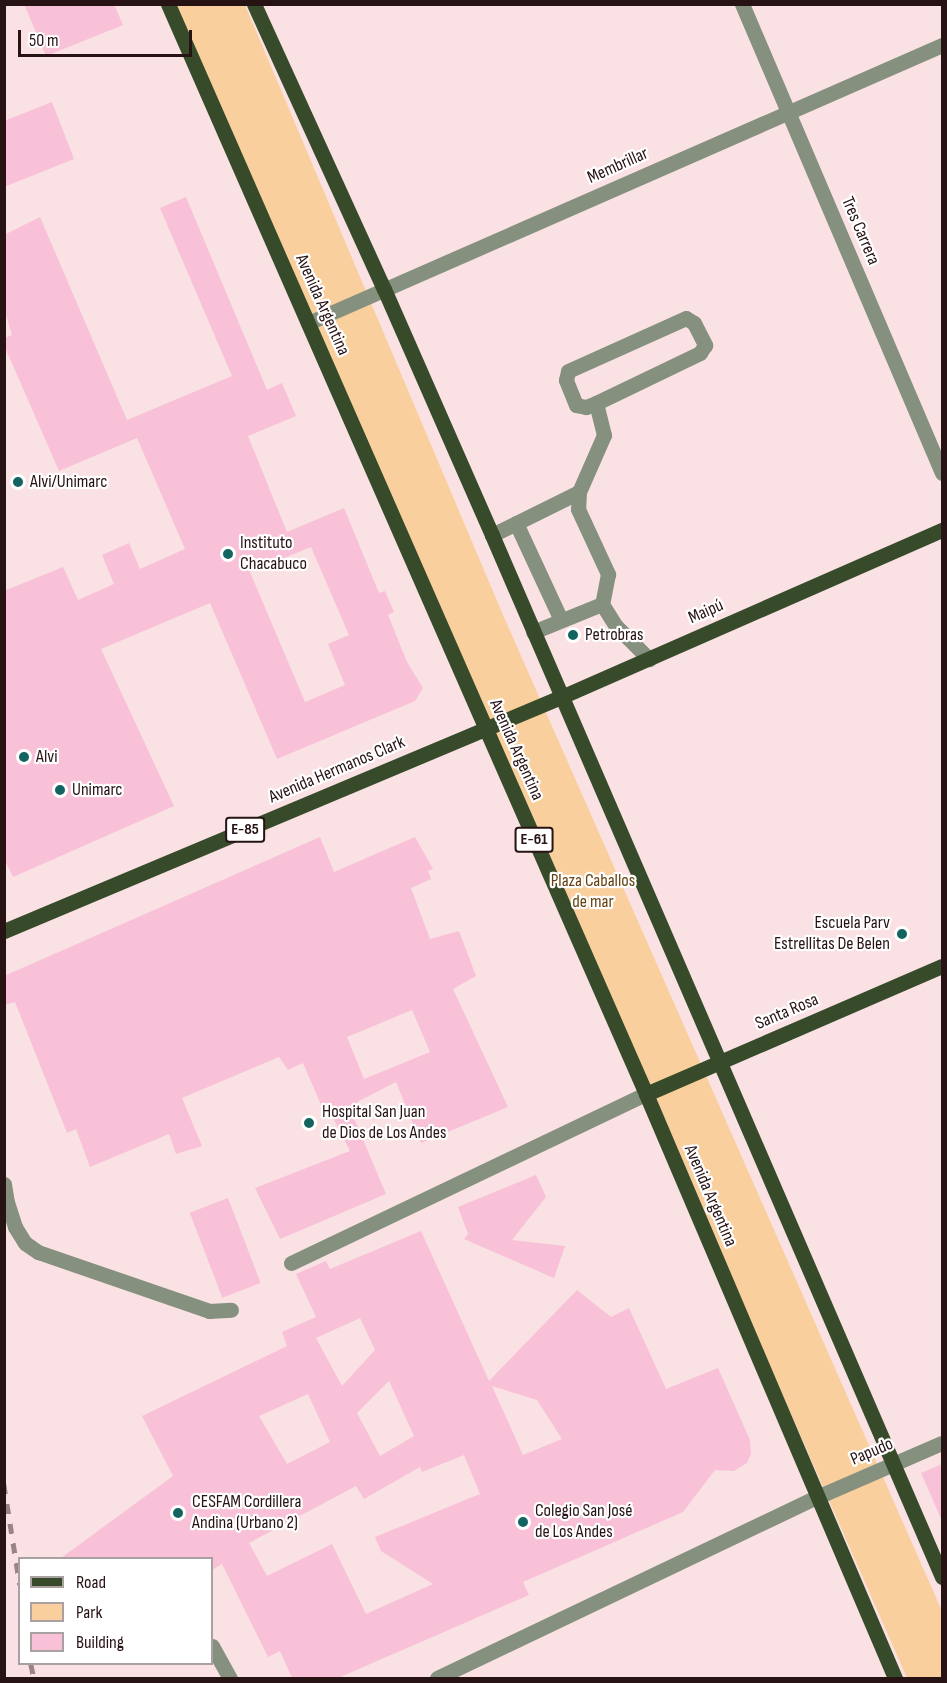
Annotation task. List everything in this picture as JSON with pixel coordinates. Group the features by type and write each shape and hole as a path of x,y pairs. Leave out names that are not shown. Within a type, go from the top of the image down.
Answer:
{"main road":[{"name":"Avenida Argentina","path":"168,4 646,1094 895,1678"},
{"path":"254,4 384,289 492,535 942,1578"},
{"name":"Maipú","path":"485,729 942,530"},
{"name":"Avenida Hermanos Clark","path":"4,931 485,729"},
{"name":"Santa Rosa","path":"646,1094 942,966"}],"street":[{"name":"Tres Carrera","path":"742,4 942,473"},
{"name":"Membrillar","path":"308,323 942,45"},
{"path":"686,318 694,323 705,345 700,353 596,403 586,407 576,405 566,380 568,371 686,318"},
{"path":"596,403 604,435 579,492 578,509 608,574 602,604 616,626 649,658"},
{"path":"492,535 579,492"},
{"path":"516,523 561,620"},
{"path":"533,632 602,604"},
{"path":"291,1263 646,1094"},
{"path":"4,1184 15,1227 25,1243 38,1252 209,1311 231,1310"},
{"name":"Papudo","path":"437,1678 817,1497 942,1443"},
{"path":"213,1648 230,1678"}],"green space":[{"name":"Plaza Caballos de mar","path":"172,5 245,5 503,615 942,1611 942,1678 907,1678"}],"building":[{"path":"24,4 114,4 123,25 46,56"},
{"path":"52,102 74,159 4,187 4,121"},
{"path":"186,197 267,390 282,383 296,416 248,436 287,532 344,508 379,593 385,591 394,612 388,615 407,662 423,688 415,701 277,759 210,603 101,649 174,806 13,877 4,858 4,591 63,567 78,600 114,584 102,555 129,543 140,569 185,549 137,438 59,471 4,345 4,338 12,335 4,308 4,235 40,217 127,420 232,376 160,208","holes":["311,547 349,635 328,644 345,685 305,702 250,572"]},
{"path":"320,837 334,872 415,837 433,869 428,871 431,879 411,888 430,939 459,931 476,976 453,989 508,1107 421,1143 396,1082 357,1102 363,1113 354,1118 386,1194 280,1239 255,1188 350,1151 330,1112 325,1114 303,1063 288,1070 279,1057 182,1098 202,1146 176,1154 169,1134 90,1167 76,1129 67,1133 15,1002 4,1005 4,976","holes":["412,1010 430,1052 364,1079 347,1037"]},
{"path":"536,1175 546,1197 512,1240 565,1246 554,1278 464,1239 468,1234 458,1207"},
{"path":"228,1198 261,1283 222,1298 190,1213"},
{"path":"421,1231 489,1381 577,1290 611,1317 629,1308 666,1389 718,1368 750,1440 751,1454 747,1463 734,1471 715,1470 683,1512 523,1582 529,1595 338,1678 292,1678 280,1651 268,1657 222,1564 213,1569 213,1557 62,1557 173,1476 142,1416 287,1346 282,1332 316,1317 296,1274 326,1261 330,1269","holes":["360,1318 375,1350 342,1386 316,1338","389,1381 414,1436 380,1456 357,1413","492,1386 537,1400 562,1439 523,1455","308,1394 330,1442 287,1464 259,1416","464,1455 480,1494 375,1537 381,1551 433,1584 366,1614 332,1544 267,1576 249,1543 356,1486 364,1499 420,1467 422,1472"]},
{"path":"942,1464 942,1521 921,1473"}],"railway":[{"path":"4,1484 18,1572"},
{"path":"31,1665 34,1678"}],"place":[{"name":"Alvi/Unimarc","path":"18,482"},
{"name":"Instituto Chacabuco","path":"228,554"},
{"name":"Petrobras","path":"573,635"},
{"name":"Alvi","path":"24,757"},
{"name":"Unimarc","path":"60,790"},
{"name":"Escuela Parv Estrellitas De Belen","path":"902,934"},
{"name":"Hospital San Juan de Dios de Los Andes","path":"309,1123"},
{"name":"CESFAM Cordillera Andina (Urbano 2)","path":"178,1513"},
{"name":"Colegio San José de Los Andes","path":"523,1522"}]}
